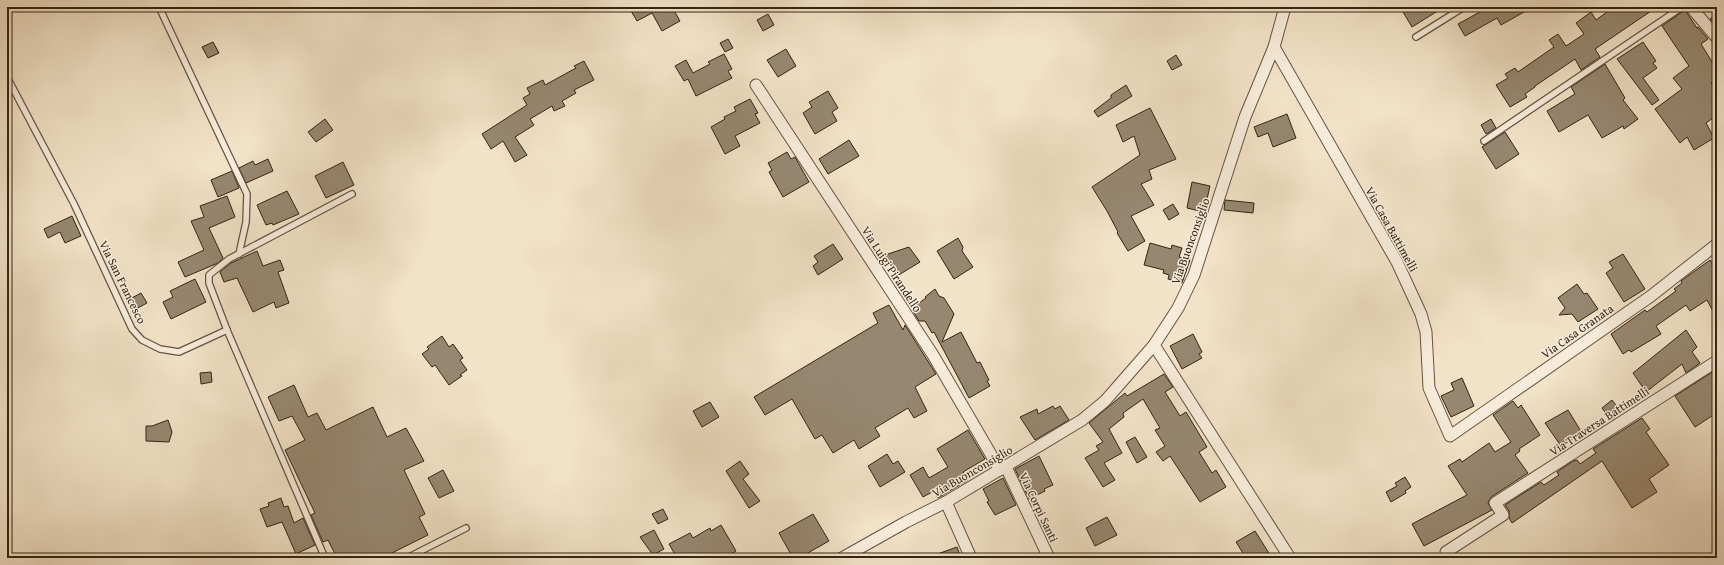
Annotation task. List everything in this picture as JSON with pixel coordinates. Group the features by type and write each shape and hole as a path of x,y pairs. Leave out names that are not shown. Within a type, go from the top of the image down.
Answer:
{"street":[{"name":"Via Buonconsiglio","path":"842,558 906,522 946,502 1088,416 1105,401 1154,345 1178,308 1194,275 1245,117 1274,47 1285,7"},
{"path":"1691,7 1717,38"},
{"name":"Via Casa Battimelli","path":"1274,47 1397,262 1421,314 1426,332 1429,388 1450,436"},
{"name":"Via Luigi Pirandello","path":"756,85 933,356 1003,468"},
{"name":"Via Casa Granata","path":"1450,436 1651,296 1717,244"},
{"path":"1154,345 1290,558"},
{"name":"Via Traversa Battimelli","path":"1450,558 1446,552 1503,515 1495,503 1717,361"},
{"name":"Via Corpi Santi","path":"1003,468 1048,558"},
{"path":"946,502 971,558"}],"lane":[{"path":"159,7 248,194 246,222 239,254"},
{"path":"1416,37 1464,7"},
{"path":"1484,142 1682,7"},
{"name":"Via San Francesco","path":"7,77 74,204 132,329 142,340 160,349 178,352 227,330"},
{"path":"325,558 227,330 209,283 209,275 239,254 352,194"},
{"path":"407,558 466,528"}],"building":[{"path":"638,7 672,7 680,21 662,31 652,13 637,21 631,11"},
{"path":"1400,7 1444,7 1412,27"},
{"path":"1489,7 1533,7 1501,25 1497,18 1465,36 1458,24"},
{"path":"1614,7 1657,7 1595,49 1600,57 1581,70 1575,59 1535,86 1525,94 1527,97 1510,107 1496,85 1508,78 1505,74 1515,68 1518,72 1554,47 1549,40 1558,34 1566,46 1584,34 1576,23 1591,12 1596,20"},
{"path":"1685,10 1697,28 1698,27 1708,39 1701,44 1717,70 1717,79 1711,83 1717,90 1717,115 1706,123 1714,138 1694,150 1687,137 1680,143 1655,109 1682,89 1673,78 1689,66 1662,26"},
{"path":"768,14 774,25 763,31 757,20"},
{"path":"1717,14 1717,27 1710,19"},
{"path":"728,39 733,48 725,52 720,43"},
{"path":"213,42 219,53 208,58 202,47"},
{"path":"1643,42 1656,61 1653,63 1657,68 1643,78 1659,100 1652,105 1617,59"},
{"path":"786,49 796,66 778,77 767,60"},
{"path":"724,54 732,69 728,71 732,78 696,96 688,79 684,81 675,66 686,60 693,73 710,64 708,62"},
{"path":"1176,55 1182,65 1172,70 1167,61"},
{"path":"584,61 594,80 574,90 576,93 562,101 565,106 554,111 552,106 530,119 534,125 515,137 527,155 515,162 503,141 491,149 482,134 527,105 523,98 530,94 527,88 543,80 545,85 576,68 574,66"},
{"path":"1605,64 1625,98 1623,100 1638,119 1624,129 1623,126 1602,138 1588,115 1559,132 1547,111 1575,94 1571,87"},
{"path":"1126,85 1132,96 1098,117 1094,111 1111,98 1111,95"},
{"path":"828,91 838,108 832,112 837,121 815,134 803,113 812,107 809,102"},
{"path":"750,99 758,113 755,114 760,123 735,136 740,146 725,154 711,127 725,119 724,117 736,111 734,107"},
{"path":"1150,108 1176,159 1149,170 1152,179 1141,184 1154,205 1131,216 1145,241 1128,251 1117,233 1118,232 1107,211 1092,187 1140,155 1134,136 1123,142 1116,125"},
{"path":"1287,114 1296,138 1273,147 1268,133 1258,137 1254,127"},
{"path":"325,119 333,130 316,142 308,132"},
{"path":"1491,119 1496,128 1486,134 1481,125"},
{"path":"1505,132 1519,154 1496,169 1482,147"},
{"path":"849,140 859,156 828,174 819,159"},
{"path":"787,152 791,159 795,157 809,182 783,197 769,172 772,170 768,163"},
{"path":"268,159 273,171 246,183 239,168 253,161 255,165"},
{"path":"343,162 354,185 326,198 315,176"},
{"path":"232,171 239,188 218,197 211,180"},
{"path":"1192,182 1210,186 1204,212 1187,208"},
{"path":"287,191 299,214 273,225 272,223 266,225 257,205"},
{"path":"227,196 235,217 209,228 223,258 218,263 185,277 178,262 204,250 191,221 204,217 200,206"},
{"path":"1225,200 1254,203 1253,213 1224,210"},
{"path":"1173,204 1179,214 1169,220 1163,210"},
{"path":"72,216 81,236 65,243 60,232 48,238 44,229"},
{"path":"958,238 963,247 962,251 973,267 954,279 937,251"},
{"path":"1150,243 1171,249 1172,245 1182,248 1179,257 1190,260 1182,283 1168,279 1169,275 1163,273 1164,270 1144,265"},
{"path":"833,244 843,259 818,275 813,266 818,262 814,256"},
{"path":"909,247 920,262 897,276 885,255"},
{"path":"257,251 263,266 280,260 284,270 278,272 289,303 276,308 274,302 253,312 237,278 224,282 220,272 231,263"},
{"path":"1623,254 1645,289 1624,302 1606,273 1613,268 1609,262"},
{"path":"1710,260 1717,270 1717,319 1707,300 1690,311 1686,305 1656,326 1661,334 1631,352 1629,350 1623,354 1611,334 1645,310 1647,312 1676,291 1674,289 1682,283 1681,281"},
{"path":"195,279 206,302 171,319 163,302 173,297 170,291"},
{"path":"1577,284 1584,294 1587,293 1598,309 1578,322 1572,314 1559,315 1565,308 1558,298"},
{"path":"935,289 939,296 944,298 954,314 942,342 961,332 977,363 980,362 989,380 987,381 990,386 969,398 934,332 932,333 925,321 919,321 913,311 915,306"},
{"path":"141,293 147,303 134,310 128,300"},
{"path":"889,305 903,330 905,325 936,374 915,387 927,411 914,418 908,408 875,428 880,436 859,449 854,440 833,453 822,435 815,439 792,399 765,415 754,397 878,323 873,313"},
{"path":"1686,330 1697,347 1692,352 1700,363 1686,373 1682,364 1646,392 1633,373"},
{"path":"1193,334 1202,352 1199,354 1202,358 1182,369 1170,346"},
{"path":"442,336 449,347 453,344 463,358 460,360 467,370 460,375 462,376 449,385 435,365 432,367 422,354 429,349 427,347"},
{"path":"1717,369 1717,408 1713,411 1715,414 1695,427 1675,396"},
{"path":"211,372 212,382 201,384 200,373"},
{"path":"1164,374 1173,387 1165,392 1180,416 1186,412 1207,447 1199,452 1212,473 1216,470 1226,487 1200,502 1170,456 1163,461 1156,452 1165,446 1155,430 1160,428 1143,399 1123,413 1124,417 1109,429 1122,453 1104,463 1115,480 1103,487 1085,458 1099,450 1096,446 1103,442 1089,423 1125,393 1127,396"},
{"path":"1462,378 1474,406 1451,417 1441,396 1454,390 1451,383"},
{"path":"294,385 308,417 317,413 326,430 373,407 387,437 406,428 424,461 404,470 425,514 419,517 428,535 382,558 337,558 328,540 323,542 311,515 315,513 285,450 305,440 292,416 279,421 268,397"},
{"path":"1612,400 1621,412 1611,420 1602,408"},
{"path":"1513,401 1518,408 1521,405 1540,435 1519,449 1520,451 1515,455 1528,473 1491,497 1488,503 1492,510 1424,546 1412,524 1467,495 1448,466 1460,459 1462,462 1489,443 1495,452 1511,442 1493,415"},
{"path":"710,402 719,417 702,427 693,411"},
{"path":"1053,406 1055,409 1060,406 1069,420 1035,440 1020,417 1037,409 1038,414"},
{"path":"1568,410 1582,433 1561,446 1545,423"},
{"path":"1642,418 1650,429 1646,432 1669,465 1649,479 1657,492 1632,508 1602,461 1512,523 1509,518 1509,511 1505,505 1541,482 1544,485 1559,475 1557,472 1573,461 1577,460 1580,464 1596,453 1593,449"},
{"path":"168,420 172,432 169,442 146,441 146,426 152,426"},
{"path":"968,430 985,459 963,472 968,480 938,498 934,491 923,497 910,475 923,467 929,478 948,467 937,449"},
{"path":"1135,437 1147,457 1137,463 1126,442"},
{"path":"887,454 893,464 898,461 905,472 880,487 868,466"},
{"path":"1039,456 1053,485 1029,499 1015,469"},
{"path":"740,461 749,474 743,479 760,501 749,508 726,471"},
{"path":"443,470 454,491 439,498 428,478"},
{"path":"1405,477 1411,487 1405,491 1406,493 1391,502 1386,492 1397,486 1395,483"},
{"path":"1003,478 1016,505 995,515 987,502 989,501 983,489"},
{"path":"281,498 284,507 288,506 294,523 303,518 315,545 296,554 282,522 267,527 260,509 269,506 268,503"},
{"path":"663,509 668,519 658,524 652,514"},
{"path":"813,514 829,541 799,558 793,558 779,533"},
{"path":"1107,517 1117,535 1095,546 1086,528"},
{"path":"721,525 736,551 724,558 677,558 669,544 690,533 693,538 710,528 711,531"},
{"path":"654,530 664,549 653,555 640,537"},
{"path":"1255,531 1272,558 1246,558 1236,542"},
{"path":"957,547 961,558 929,558 929,557"}]}
